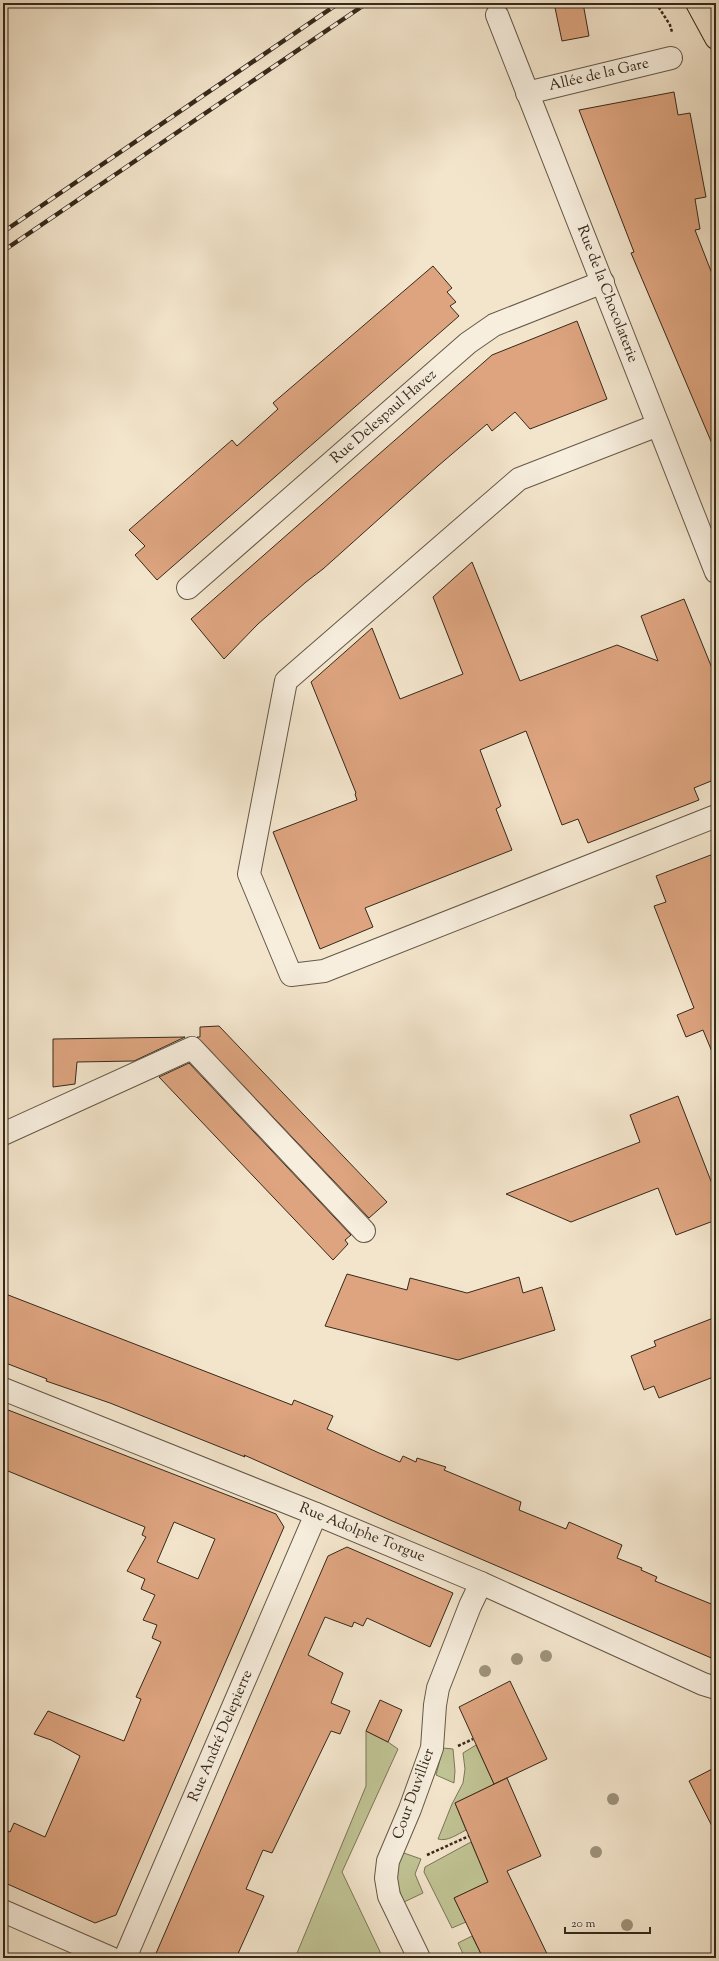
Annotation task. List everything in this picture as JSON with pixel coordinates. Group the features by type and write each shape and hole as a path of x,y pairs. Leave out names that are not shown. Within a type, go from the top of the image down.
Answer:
{"main road":[{"path":"697,3 714,27"}],"street":[{"name":"Rue de la Chocolaterie","path":"497,15 716,572"},
{"name":"Allée de la Gare","path":"526,92 671,58"},
{"name":"Rue Delespaul Havez","path":"188,588 468,343 494,325 603,282"},
{"path":"658,425 519,479 286,681 249,874 290,975 324,971 716,816"},
{"path":"3,1134 192,1048 364,1231"},
{"name":"Rue Adolphe Torgue","path":"3,1389 316,1514 481,1583 703,1684 716,1688"},
{"name":"Rue André Delepierre","path":"125,1958 316,1514"},
{"name":"Cour Duvillier","path":"419,1958 389,1896 386,1878 388,1861 419,1788 432,1748 435,1705 438,1688 470,1606 481,1583"},
{"path":"3,1911 111,1958"}],"path":[{"path":"656,3 670,25"},
{"path":"458,1746 473,1739"},
{"path":"427,1855 469,1836"}],"green space":[{"path":"366,1731 398,1749 342,1872 383,1958 295,1958 366,1786"},
{"path":"476,1745 494,1784 455,1803 466,1830 449,1839 438,1839 452,1804 463,1783 465,1769 463,1753"},
{"path":"443,1748 453,1749 455,1771 454,1783 436,1775"},
{"path":"471,1842 488,1882 454,1898 466,1922 452,1928 424,1872 425,1867"},
{"path":"401,1852 421,1859 415,1874 423,1893 404,1902 399,1889 397,1877"},
{"path":"472,1936 483,1958 465,1958 458,1943"}],"building":[{"path":"554,3 583,3 589,36 562,41"},
{"path":"674,92 678,115 690,113 706,197 695,199 700,229 695,230 716,284 716,453 631,253 634,252 579,110"},
{"path":"433,266 452,288 447,292 456,302 450,306 459,316 157,580 135,555 145,546 129,530 232,440 237,446 278,409 273,403"},
{"path":"577,321 607,399 530,429 515,412 492,431 487,424 323,569 258,624 224,659 191,619 492,355"},
{"path":"472,562 520,681 617,645 658,661 641,616 684,599 716,678 716,779 694,788 699,800 588,843 578,819 562,825 526,731 480,750 501,806 496,809 512,850 365,908 373,927 320,949 273,832 357,800 356,793 311,682 372,628 400,699 463,674 433,597"},
{"path":"716,853 715,1059 703,1030 686,1037 677,1015 694,1008 654,906 666,902 656,876"},
{"path":"219,1026 387,1202 369,1218 197,1037 200,1037 200,1027"},
{"path":"185,1037 134,1061 77,1062 75,1084 53,1087 53,1039"},
{"path":"189,1063 351,1235 345,1240 348,1244 333,1260 159,1077"},
{"path":"678,1096 716,1194 716,1220 676,1235 658,1188 571,1222 506,1194 640,1142 630,1115"},
{"path":"347,1274 407,1290 410,1278 467,1293 519,1277 523,1293 542,1287 555,1330 458,1360 325,1326"},
{"path":"3,1293 292,1405 294,1400 333,1416 327,1429 379,1453 400,1462 403,1456 416,1462 417,1458 446,1467 444,1470 521,1502 519,1510 566,1529 569,1522 622,1545 617,1558 642,1568 641,1570 657,1577 655,1581 716,1606 716,1660 390,1520 244,1455 245,1457 110,1403 46,1381 47,1379 3,1362"},
{"path":"716,1317 716,1376 659,1398 654,1386 644,1390 631,1356 656,1346 654,1341"},
{"path":"3,1408 276,1514 284,1527 116,1915 95,1923 3,1882 3,1829 10,1832 14,1823 45,1837 80,1756 51,1740 34,1734 48,1711 124,1741 141,1699 136,1697 161,1642 152,1638 157,1625 143,1620 155,1595 141,1589 145,1579 127,1571 146,1537 142,1535 145,1527 3,1469","holes":["174,1522 215,1539 198,1579 157,1562"]},
{"path":"347,1547 453,1593 430,1647 367,1618 363,1626 354,1622 352,1627 325,1617 308,1655 343,1673 331,1703 350,1711 340,1734 331,1731 272,1853 263,1850 246,1889 264,1896 236,1958 154,1958 328,1556"},
{"path":"510,1681 547,1759 494,1784 459,1707"},
{"path":"380,1700 402,1710 388,1742 366,1731"},
{"path":"716,1767 716,1834 689,1781"},
{"path":"507,1778 541,1856 507,1871 549,1958 483,1958 454,1898 488,1882 455,1803"}],"railway":[{"path":"3,232 339,3"},
{"path":"3,251 367,3"}]}
